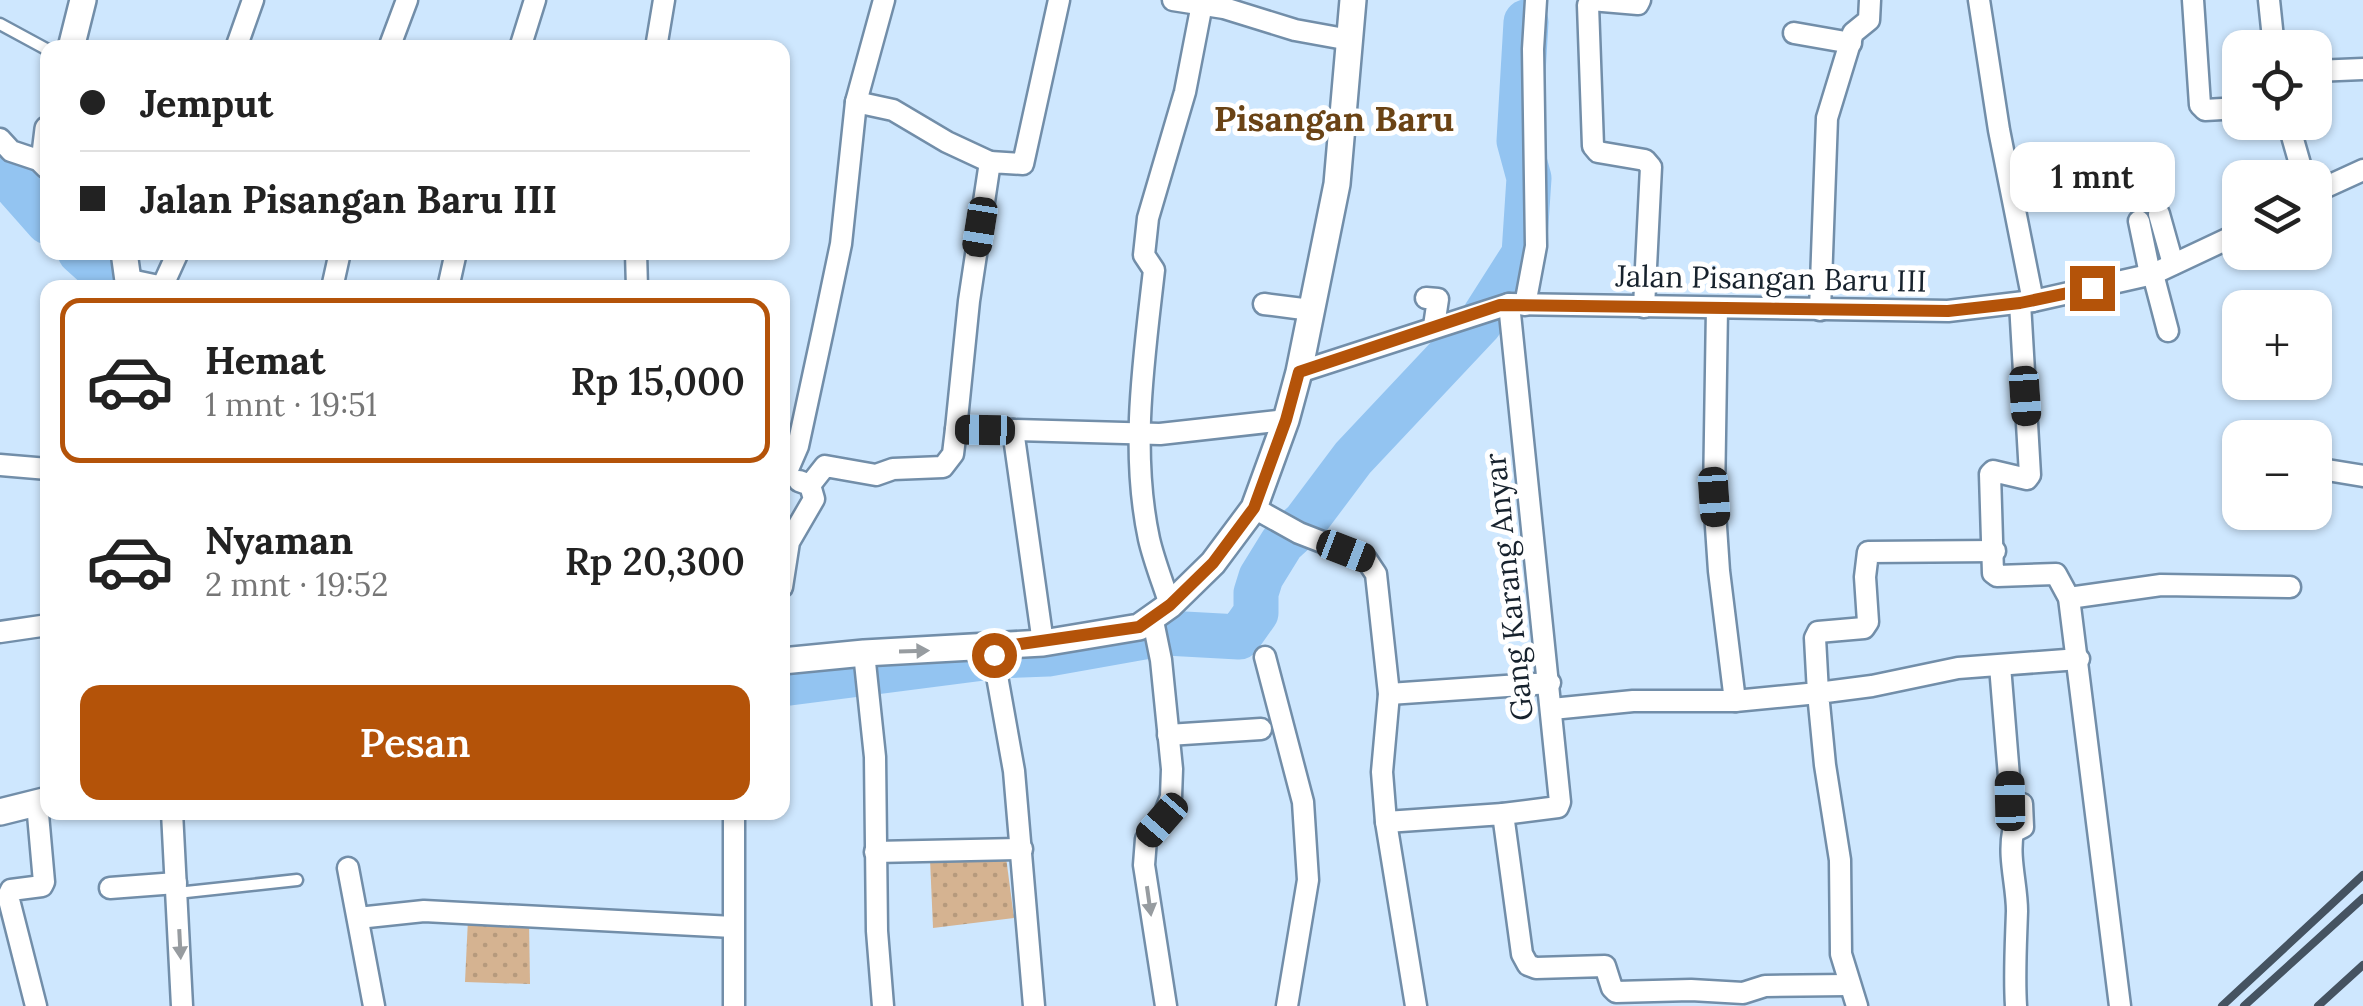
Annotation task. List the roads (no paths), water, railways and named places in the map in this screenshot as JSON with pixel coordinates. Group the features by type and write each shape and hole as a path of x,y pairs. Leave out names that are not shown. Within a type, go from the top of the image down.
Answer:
{"street":[{"path":"73,40 83,0"},
{"path":"239,40 253,0"},
{"path":"392,40 407,0"},
{"path":"522,40 535,0"},
{"path":"657,40 663,0"},
{"path":"790,463 798,446 841,244 856,102 884,0"},
{"path":"856,102 893,110 946,142 990,162 1024,164 1058,0"},
{"path":"1173,0 1350,40"},
{"path":"790,655 865,664 993,654 1139,627 1158,622 1213,563 1254,508 1299,372 1338,184 1353,0"},
{"name":"Gang Karang Anyar","path":"1503,814 1558,807 1550,683 1506,306 1536,246 1536,0"},
{"path":"1640,0 1638,4 1590,0 1588,4 1593,146 1598,152 1645,160 1651,166 1644,307"},
{"path":"1820,310 1826,128 1854,30 1869,20 1870,0"},
{"path":"1979,0 2026,302 2030,475 2027,479 1994,471 1990,474 1994,573 2056,574 2069,598 2120,1006"},
{"path":"2194,0 2200,106 2205,110 2222,109"},
{"path":"2270,0 2272,30"},
{"path":"1166,1006 1144,865 1146,840 1162,820 1171,798 1139,434 1140,388 1154,270 1144,254 1148,218 1185,92 1202,4"},
{"path":"1794,33 1851,43"},
{"path":"2332,70 2363,69"},
{"path":"0,139 11,151 40,162"},
{"path":"810,485 825,466 876,475 893,469 943,466 953,454 969,301 990,162"},
{"path":"2332,184 2363,170"},
{"path":"2149,218 2168,331"},
{"name":"Jalan Pisangan Baru III","path":"1299,372 1506,306 1948,311 2026,302 2159,271 2222,241"},
{"path":"1426,298 1438,299 1434,326"},
{"path":"1264,304 1311,310"},
{"path":"1717,308 1714,497 1736,700"},
{"path":"956,429 1139,434 1286,420"},
{"path":"1013,430 1042,643"},
{"path":"0,465 40,468"},
{"path":"2332,471 2363,476"},
{"path":"790,478 810,485"},
{"path":"790,542 814,498 810,485"},
{"path":"1254,508 1296,531 1366,559 1379,584 1389,694 1382,772 1386,822 1416,1006"},
{"path":"1857,1006 1841,954 1840,860 1825,766 1815,638 1818,632 1864,628 1868,622 1868,552 1994,550"},
{"path":"2069,598 2161,585 2290,587"},
{"path":"0,632 40,625"},
{"path":"993,654 1014,770 1034,1006"},
{"path":"1265,657 1304,802 1308,880 1287,1006"},
{"path":"1552,710 1633,701 1736,700 1818,693 1958,668 2079,659"},
{"path":"865,664 875,757 875,852 883,1006"},
{"path":"2000,666 2010,801 2022,804 2023,827 2013,832 2012,844 2017,911 2016,1006"},
{"path":"1389,694 1550,683"},
{"path":"1168,735 1262,730"},
{"path":"0,812 40,802"},
{"path":"1386,822 1503,814 1522,954 1528,966 1605,966 1616,992 1743,992 1766,986 1848,985"},
{"path":"36,1006 8,896 11,890 42,886 44,882 42,820"},
{"path":"173,820 182,1006"},
{"path":"734,820 734,1006"},
{"path":"875,852 1022,849"},
{"path":"348,868 374,1006"},
{"path":"110,888 177,888"},
{"path":"358,918 424,912 732,926"}],"lane":[{"path":"0,24 40,46"},
{"path":"177,888 297,880"}],"waterway":[{"path":"790,683 999,656 1048,654 1166,633 1239,637 1256,613 1261,577 1282,543 1305,522 1353,458 1480,323 1524,254 1529,178 1519,141 1526,22"},
{"path":"0,168 40,213"},
{"path":"89,260 111,280"}],"railway":[{"path":"2222,1006 2363,875"},
{"path":"2244,1006 2363,898"},
{"path":"2318,1006 2363,965"}],"district":[{"name":"Pisangan Baru","path":"1334,118"}]}
